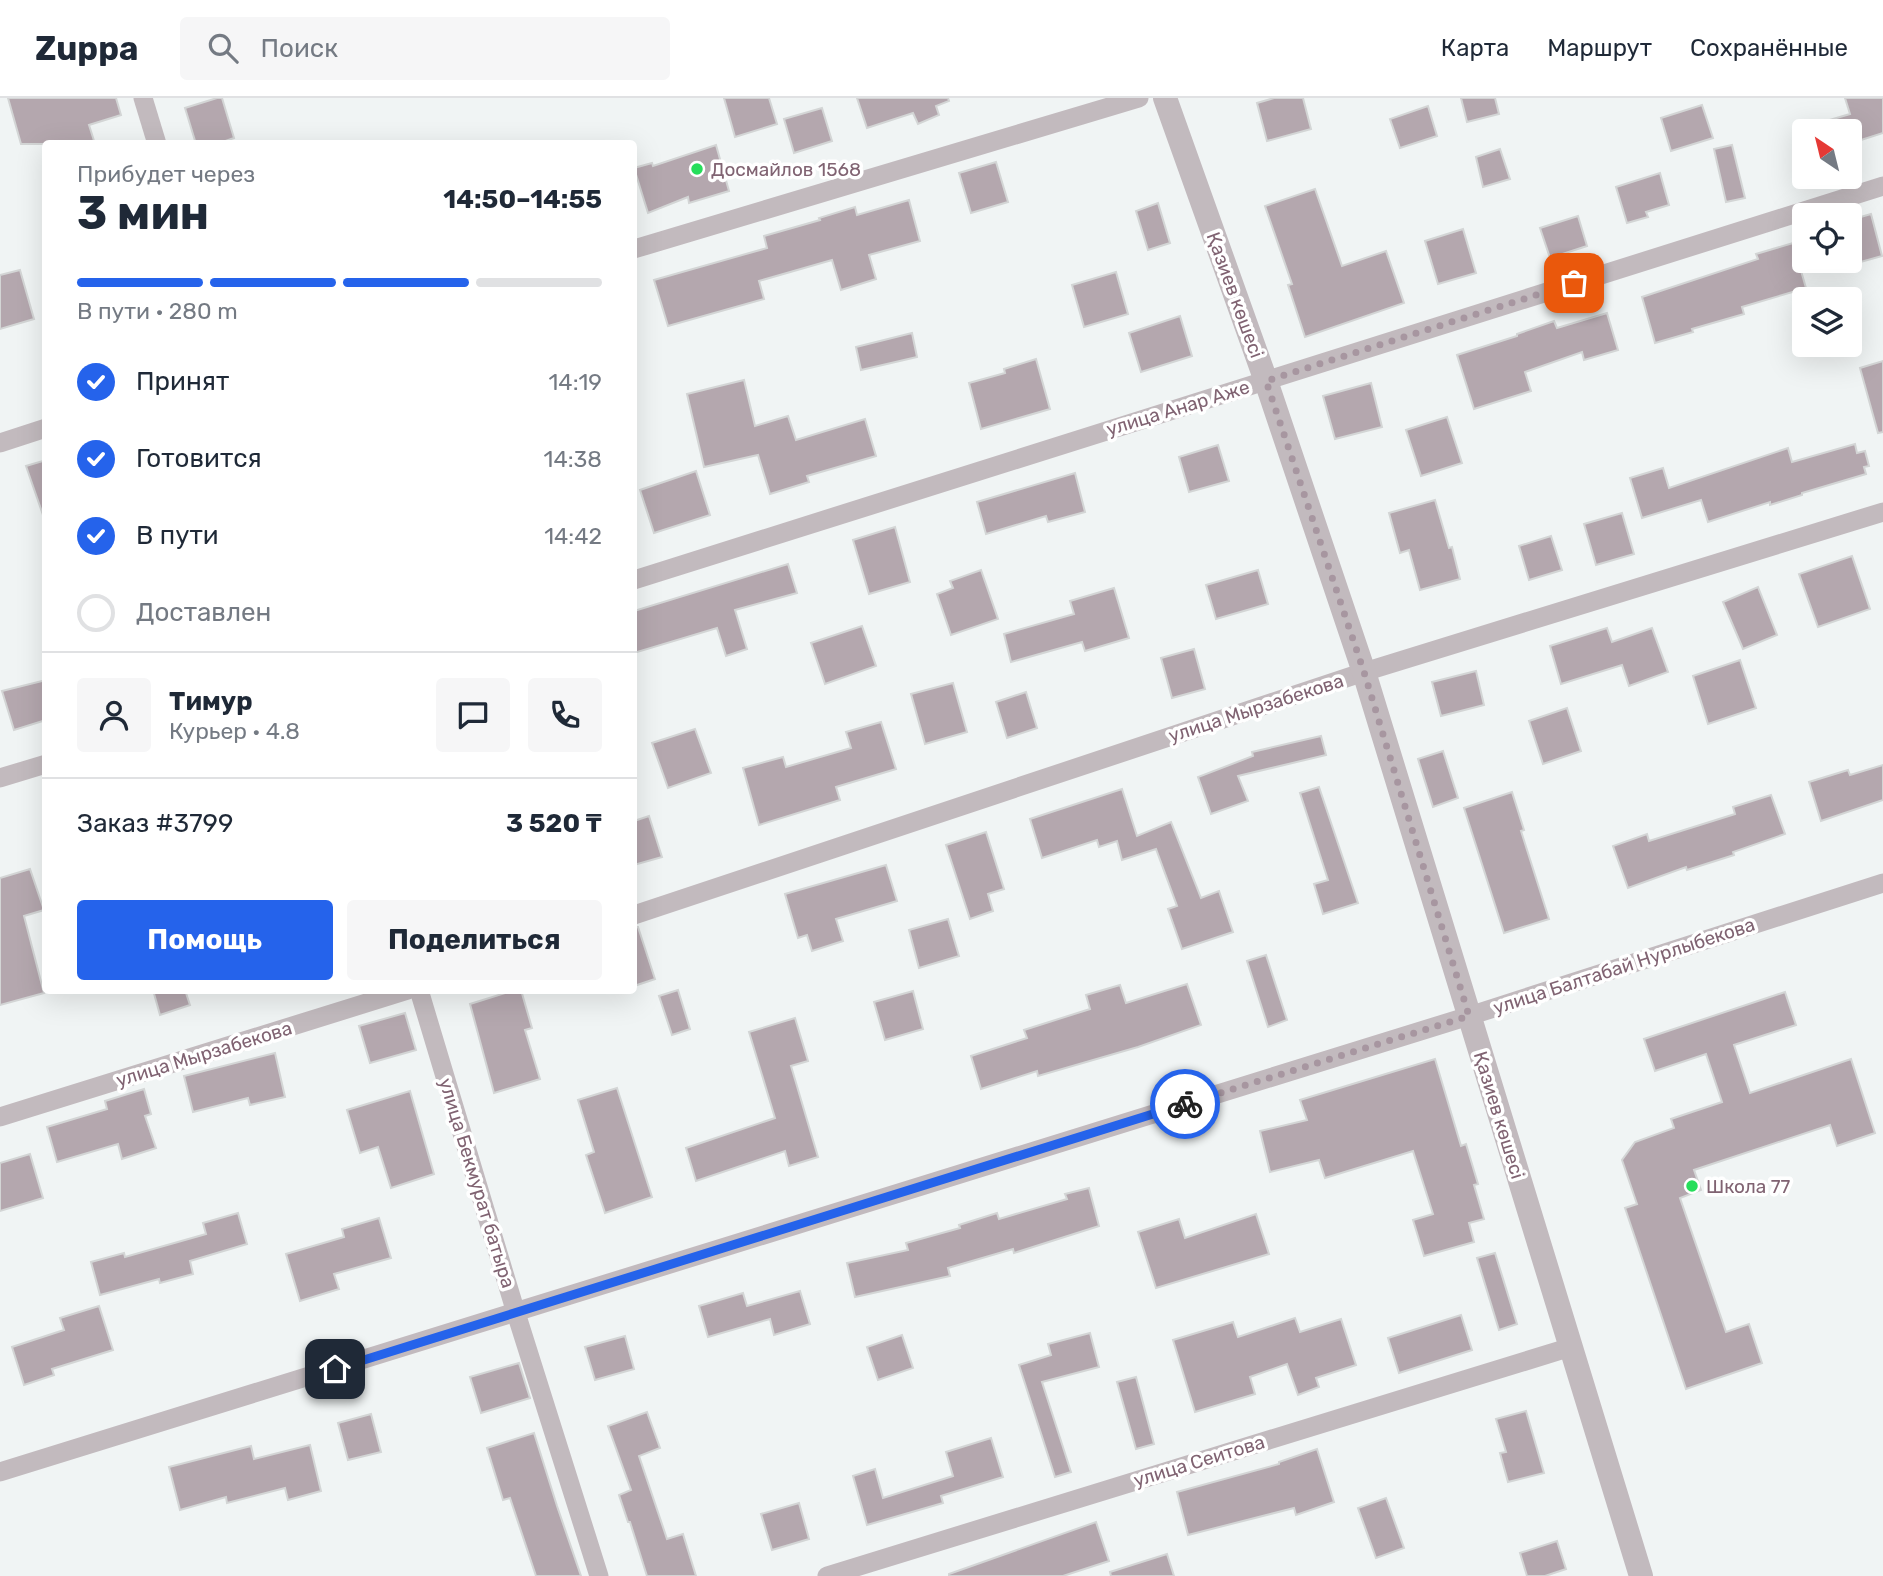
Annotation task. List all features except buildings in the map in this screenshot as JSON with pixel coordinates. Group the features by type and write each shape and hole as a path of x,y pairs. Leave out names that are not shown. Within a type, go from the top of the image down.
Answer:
{"street":[{"path":"144,98 156,140"},
{"path":"637,248 1139,98"},
{"name":"Қазиев көшесі","path":"1165,98 1266,381 1364,672 1641,1576"},
{"name":"улица Анар Аже","path":"637,579 1883,186"},
{"path":"0,443 42,429"},
{"name":"улица Мырзабекова","path":"637,914 1364,672 1883,512"},
{"path":"0,778 42,765"},
{"name":"улица Балтабай Нурлыбекова","path":"0,1472 1469,1016 1883,883"},
{"name":"улица Мырзабекова","path":"0,1117 395,994"},
{"name":"улица Бекмурат батыра","path":"420,994 516,1313 599,1576"},
{"name":"улица Сеитова","path":"827,1576 1571,1347"}],"way so far":[{"path":"1185,1104 1469,1016 1364,672 1266,381 1574,283"}],"place":[{"name":"Досмайлов 1568","path":"697,169"},
{"name":"Школа 77","path":"1692,1186"}],"route":[{"path":"335,1369 1185,1104"}]}
